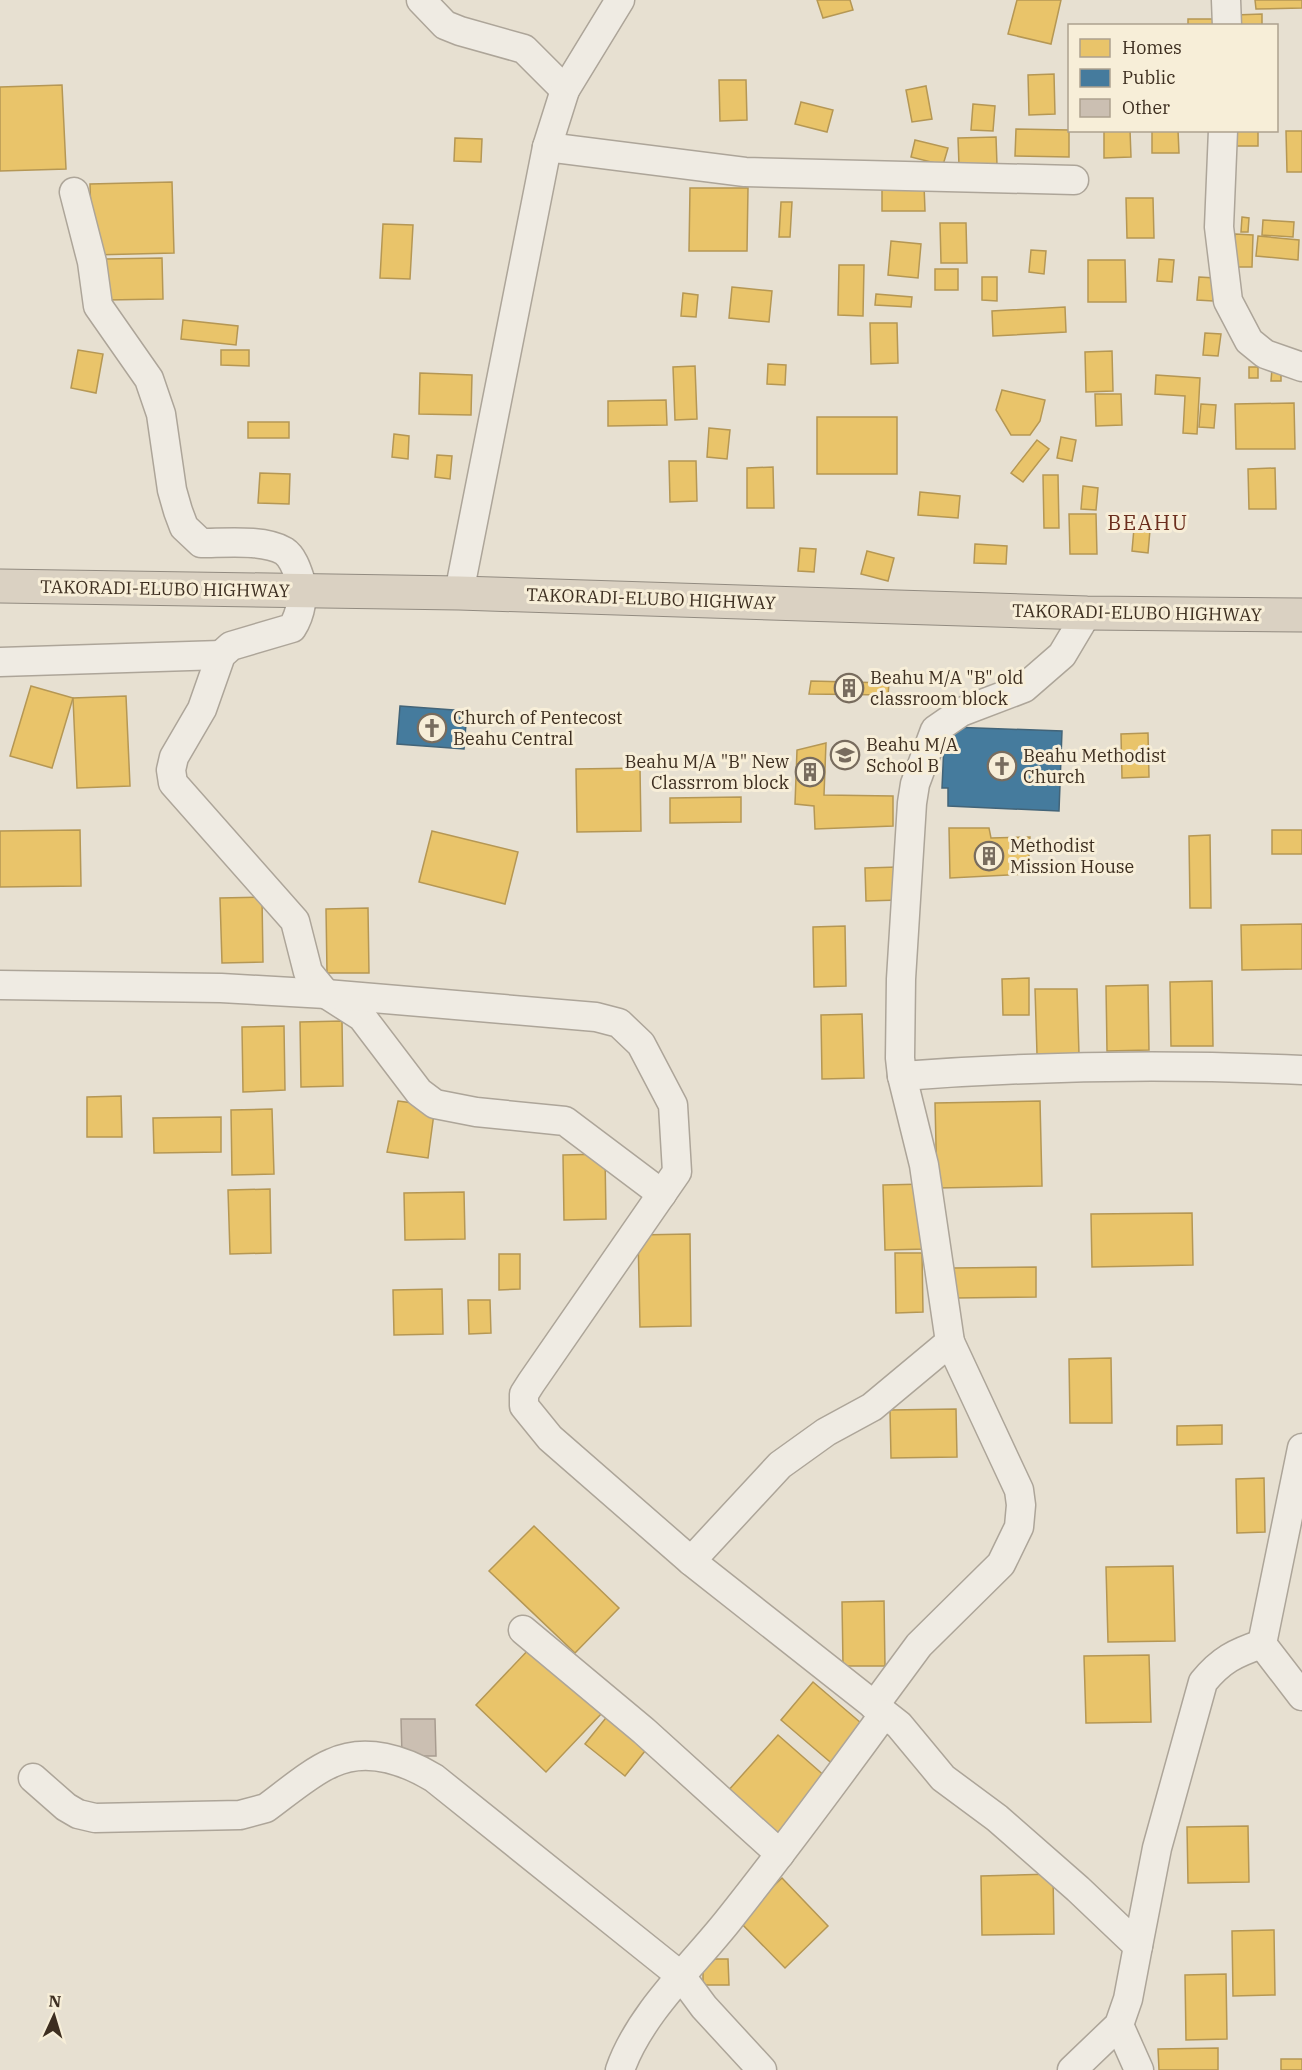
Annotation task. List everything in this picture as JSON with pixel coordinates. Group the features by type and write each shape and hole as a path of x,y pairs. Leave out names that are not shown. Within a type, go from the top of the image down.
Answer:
{"highway":[{"name":"TAKORADI-ELUBO HIGHWAY","path":"0,586 459,593 1087,613 1302,615"}],"street":[{"path":"421,0 445,25 524,49 565,90"},
{"path":"459,593 547,147 565,90 620,0"},
{"path":"1226,0 1227,24"},
{"path":"1223,132 1219,227 1228,301 1250,341 1266,354 1302,367"},
{"path":"547,147 745,172 1074,180"},
{"path":"74,192 92,262 98,306 150,379 161,414 172,490 184,527 201,543 266,544 285,552 295,564 303,591 297,621 292,628 231,646 220,655 202,709 174,757 171,770 173,783 295,921 308,972 326,994 362,1017 419,1092 435,1104 476,1112 565,1121 662,1194"},
{"path":"620,2070 634,2038 780,1854 879,1710 919,1645 1000,1564 1018,1527 1021,1505 1019,1490 950,1342 924,1165 902,1076 900,979 912,803 922,760 935,730 961,712 1024,687 1062,655 1087,613"},
{"path":"0,662 220,655"},
{"path":"0,985 220,988 326,994 596,1017 619,1023 641,1044 673,1105 677,1172 531,1383 524,1394 524,1406 550,1438 691,1561 906,1732 943,1778 1006,1826 1078,1889 1138,1946"},
{"path":"902,1076 978,1070 1190,1066 1302,1070"},
{"path":"691,1561 780,1465 826,1432 872,1407 950,1342"},
{"path":"1262,1644 1293,1536 1302,1448"},
{"path":"523,1630 644,1731 780,1854"},
{"path":"1262,1644 1302,1696"},
{"path":"1072,2070 1119,2025 1128,2000 1157,1848 1203,1682 1214,1668 1234,1653 1262,1644"},
{"path":"33,1778 66,1807 78,1814 95,1818 240,1815 266,1808 331,1763 352,1756 381,1757 417,1768 434,1778 681,1976 704,2007 762,2070"},
{"path":"1119,2025 1139,2070"}],"building: Homes":[{"path":"817,0 850,0 853,10 823,18"},
{"path":"1017,0 1061,0 1051,44 1008,34"},
{"path":"1255,0 1302,0 1302,8 1256,9"},
{"path":"1262,14 1262,24 1235,24 1235,15"},
{"path":"1188,19 1215,19 1215,24 1188,24"},
{"path":"1054,74 1055,114 1029,115 1028,75"},
{"path":"719,80 746,80 747,120 720,121"},
{"path":"62,85 66,169 0,171 0,87"},
{"path":"926,86 932,119 912,122 906,90"},
{"path":"801,102 833,110 827,132 795,124"},
{"path":"973,104 995,106 993,131 971,130"},
{"path":"1016,129 1068,130 1069,132 1069,157 1015,156"},
{"path":"1286,131 1302,131 1302,172 1287,172"},
{"path":"1104,132 1130,132 1131,157 1104,158"},
{"path":"1152,132 1178,132 1179,153 1152,153"},
{"path":"1231,132 1258,132 1258,146 1232,146"},
{"path":"996,137 997,165 959,166 958,138"},
{"path":"455,138 482,139 481,162 454,161"},
{"path":"915,140 948,148 943,165 911,157"},
{"path":"172,182 174,253 92,255 90,184"},
{"path":"924,185 925,211 882,211 882,186"},
{"path":"690,188 748,188 747,251 689,251"},
{"path":"1126,198 1153,198 1154,238 1127,238"},
{"path":"781,202 792,202 790,237 779,237"},
{"path":"1242,217 1249,218 1248,232 1241,232"},
{"path":"1263,220 1294,222 1293,237 1262,235"},
{"path":"940,223 966,223 967,263 941,263"},
{"path":"383,224 413,225 410,279 380,278"},
{"path":"1235,234 1253,235 1252,267 1234,267"},
{"path":"1258,236 1299,240 1298,260 1256,256"},
{"path":"891,241 921,244 918,278 888,275"},
{"path":"1031,250 1046,251 1044,274 1029,272"},
{"path":"162,258 163,299 107,300 106,259"},
{"path":"1159,259 1174,260 1172,282 1157,281"},
{"path":"1088,260 1125,260 1126,302 1088,302"},
{"path":"839,265 864,265 863,316 838,315"},
{"path":"935,269 958,269 958,290 935,290"},
{"path":"982,277 997,277 997,301 982,300"},
{"path":"1199,277 1215,278 1213,301 1197,300"},
{"path":"732,287 772,291 769,322 729,318"},
{"path":"683,293 698,295 696,317 681,316"},
{"path":"876,294 912,297 911,307 875,305"},
{"path":"1065,307 1066,332 993,336 992,311"},
{"path":"183,320 238,326 236,345 181,339"},
{"path":"870,323 897,323 898,363 871,364"},
{"path":"1205,333 1221,334 1218,356 1203,355"},
{"path":"78,350 103,354 96,393 71,388"},
{"path":"221,350 249,350 249,366 221,365"},
{"path":"1112,351 1113,391 1086,392 1085,352"},
{"path":"768,364 786,365 785,385 767,384"},
{"path":"695,366 697,419 675,420 673,367"},
{"path":"1249,367 1258,367 1258,378 1249,378"},
{"path":"1272,369 1281,369 1281,381 1271,381"},
{"path":"420,373 472,375 471,415 419,414"},
{"path":"1156,375 1200,378 1197,434 1183,433 1185,396 1155,394"},
{"path":"1002,390 1045,400 1040,421 1030,435 1011,435 996,410"},
{"path":"1095,394 1121,394 1122,425 1096,426"},
{"path":"666,400 667,425 608,426 608,401"},
{"path":"1294,403 1295,449 1236,449 1235,404"},
{"path":"1201,404 1216,405 1214,428 1199,427"},
{"path":"817,417 897,417 897,474 817,474"},
{"path":"248,422 289,422 289,438 248,438"},
{"path":"709,428 730,430 727,459 707,457"},
{"path":"394,434 409,436 408,459 392,457"},
{"path":"1061,437 1076,440 1072,461 1057,458"},
{"path":"1037,440 1049,449 1023,482 1011,473"},
{"path":"437,455 452,456 450,479 435,477"},
{"path":"669,461 696,461 697,501 670,502"},
{"path":"773,467 774,508 747,508 747,468"},
{"path":"1275,468 1276,509 1249,509 1248,469"},
{"path":"260,473 290,474 289,504 258,503"},
{"path":"1043,475 1058,475 1059,528 1044,528"},
{"path":"1083,486 1098,488 1096,510 1081,509"},
{"path":"920,492 960,496 958,518 918,515"},
{"path":"1069,514 1096,514 1097,554 1070,554"},
{"path":"1134,528 1150,530 1148,553 1132,551"},
{"path":"975,544 1007,546 1006,564 974,563"},
{"path":"800,548 816,549 814,572 798,571"},
{"path":"867,551 894,558 888,581 861,574"},
{"name":"Beahu M/A \"B\" old classroom block","path":"811,681 889,683 888,695 809,694"},
{"path":"31,686 73,698 52,768 10,756"},
{"path":"126,696 130,786 77,788 73,698"},
{"path":"1148,733 1149,777 1122,778 1121,734"},
{"name":"Beahu M/A \"B\" New Classrrom block","path":"826,743 824,795 893,796 893,826 815,829 814,806 795,804 797,750"},
{"path":"640,768 641,831 577,832 576,769"},
{"path":"741,797 741,822 670,823 670,798"},
{"name":"Methodist Mission House","path":"949,828 989,828 991,838 1030,837 1028,874 950,878"},
{"path":"80,830 81,886 0,887 0,831"},
{"path":"1272,830 1302,830 1302,854 1272,854"},
{"path":"432,831 518,852 505,904 419,882"},
{"path":"1210,835 1211,908 1190,908 1189,836"},
{"path":"898,867 899,900 866,901 865,868"},
{"path":"262,897 263,962 222,963 220,898"},
{"path":"368,908 369,973 327,973 326,909"},
{"path":"1302,924 1302,969 1242,970 1241,925"},
{"path":"845,926 846,986 814,987 813,927"},
{"path":"1029,978 1029,1015 1003,1015 1002,979"},
{"path":"1212,981 1213,1046 1171,1046 1170,982"},
{"path":"1148,985 1149,1050 1107,1051 1106,986"},
{"path":"1035,989 1077,989 1079,1054 1037,1054"},
{"path":"862,1014 864,1078 822,1079 821,1015"},
{"path":"342,1021 343,1086 301,1087 300,1022"},
{"path":"284,1026 285,1090 243,1092 242,1027"},
{"path":"121,1096 122,1137 87,1137 87,1097"},
{"path":"398,1101 435,1106 428,1158 387,1152"},
{"path":"1040,1101 1042,1186 937,1188 935,1103"},
{"path":"272,1109 274,1174 232,1175 231,1110"},
{"path":"221,1117 221,1152 154,1153 153,1118"},
{"path":"605,1154 606,1219 564,1220 563,1155"},
{"path":"925,1184 927,1249 885,1250 883,1185"},
{"path":"270,1189 271,1253 230,1254 228,1190"},
{"path":"464,1192 465,1239 405,1240 404,1193"},
{"path":"1192,1213 1193,1265 1092,1267 1091,1214"},
{"path":"690,1234 691,1326 640,1327 638,1235"},
{"path":"895,1253 922,1253 923,1312 896,1313"},
{"path":"499,1254 520,1254 520,1289 499,1290"},
{"path":"1036,1267 1036,1297 955,1298 954,1268"},
{"path":"442,1289 443,1334 394,1335 393,1290"},
{"path":"468,1300 490,1300 491,1333 469,1334"},
{"path":"1111,1358 1112,1423 1070,1423 1069,1359"},
{"path":"956,1409 957,1457 891,1458 890,1410"},
{"path":"1222,1425 1222,1444 1177,1445 1177,1426"},
{"path":"1264,1478 1265,1532 1237,1533 1236,1479"},
{"path":"534,1526 619,1608 575,1653 489,1571"},
{"path":"1173,1566 1175,1641 1108,1642 1106,1567"},
{"path":"884,1601 885,1666 843,1666 842,1602"},
{"path":"531,1647 602,1713 546,1772 476,1705"},
{"path":"1149,1655 1151,1722 1086,1723 1084,1656"},
{"path":"813,1682 868,1729 836,1767 781,1720"},
{"path":"609,1714 649,1746 625,1776 585,1744"},
{"path":"778,1735 827,1778 776,1835 727,1792"},
{"path":"1248,1826 1249,1882 1188,1883 1187,1827"},
{"path":"1053,1874 1054,1934 982,1935 981,1876"},
{"path":"782,1878 828,1926 785,1968 738,1920"},
{"path":"1274,1930 1275,1995 1233,1996 1232,1931"},
{"path":"703,1959 728,1959 729,1985 703,1985"},
{"path":"1226,1974 1227,2039 1186,2040 1185,1975"},
{"path":"1218,2048 1218,2070 1159,2070 1158,2049"},
{"path":"1281,2059 1302,2059 1302,2070 1281,2070"}],"building: Public":[{"name":"Church of Pentecost Beahu Central","path":"400,706 467,711 464,749 397,744"},
{"name":"Beahu Methodist Church","path":"950,727 1062,731 1059,811 948,806 948,788 942,788 944,744 950,744"}],"building: Other":[{"path":"401,1719 435,1719 436,1756 402,1756"}],"place":[{"name":"Beahu M/A \"B\" old classroom block","path":"849,688"},
{"name":"Church of Pentecost Beahu Central","path":"432,728"},
{"name":"Beahu M/A School B","path":"845,755"},
{"name":"Beahu Methodist Church","path":"1002,766"},
{"name":"Beahu M/A \"B\" New Classrrom block","path":"810,772"},
{"name":"Methodist Mission House","path":"989,856"}],"district":[{"name":"BEAHU","path":"1148,523"}]}
